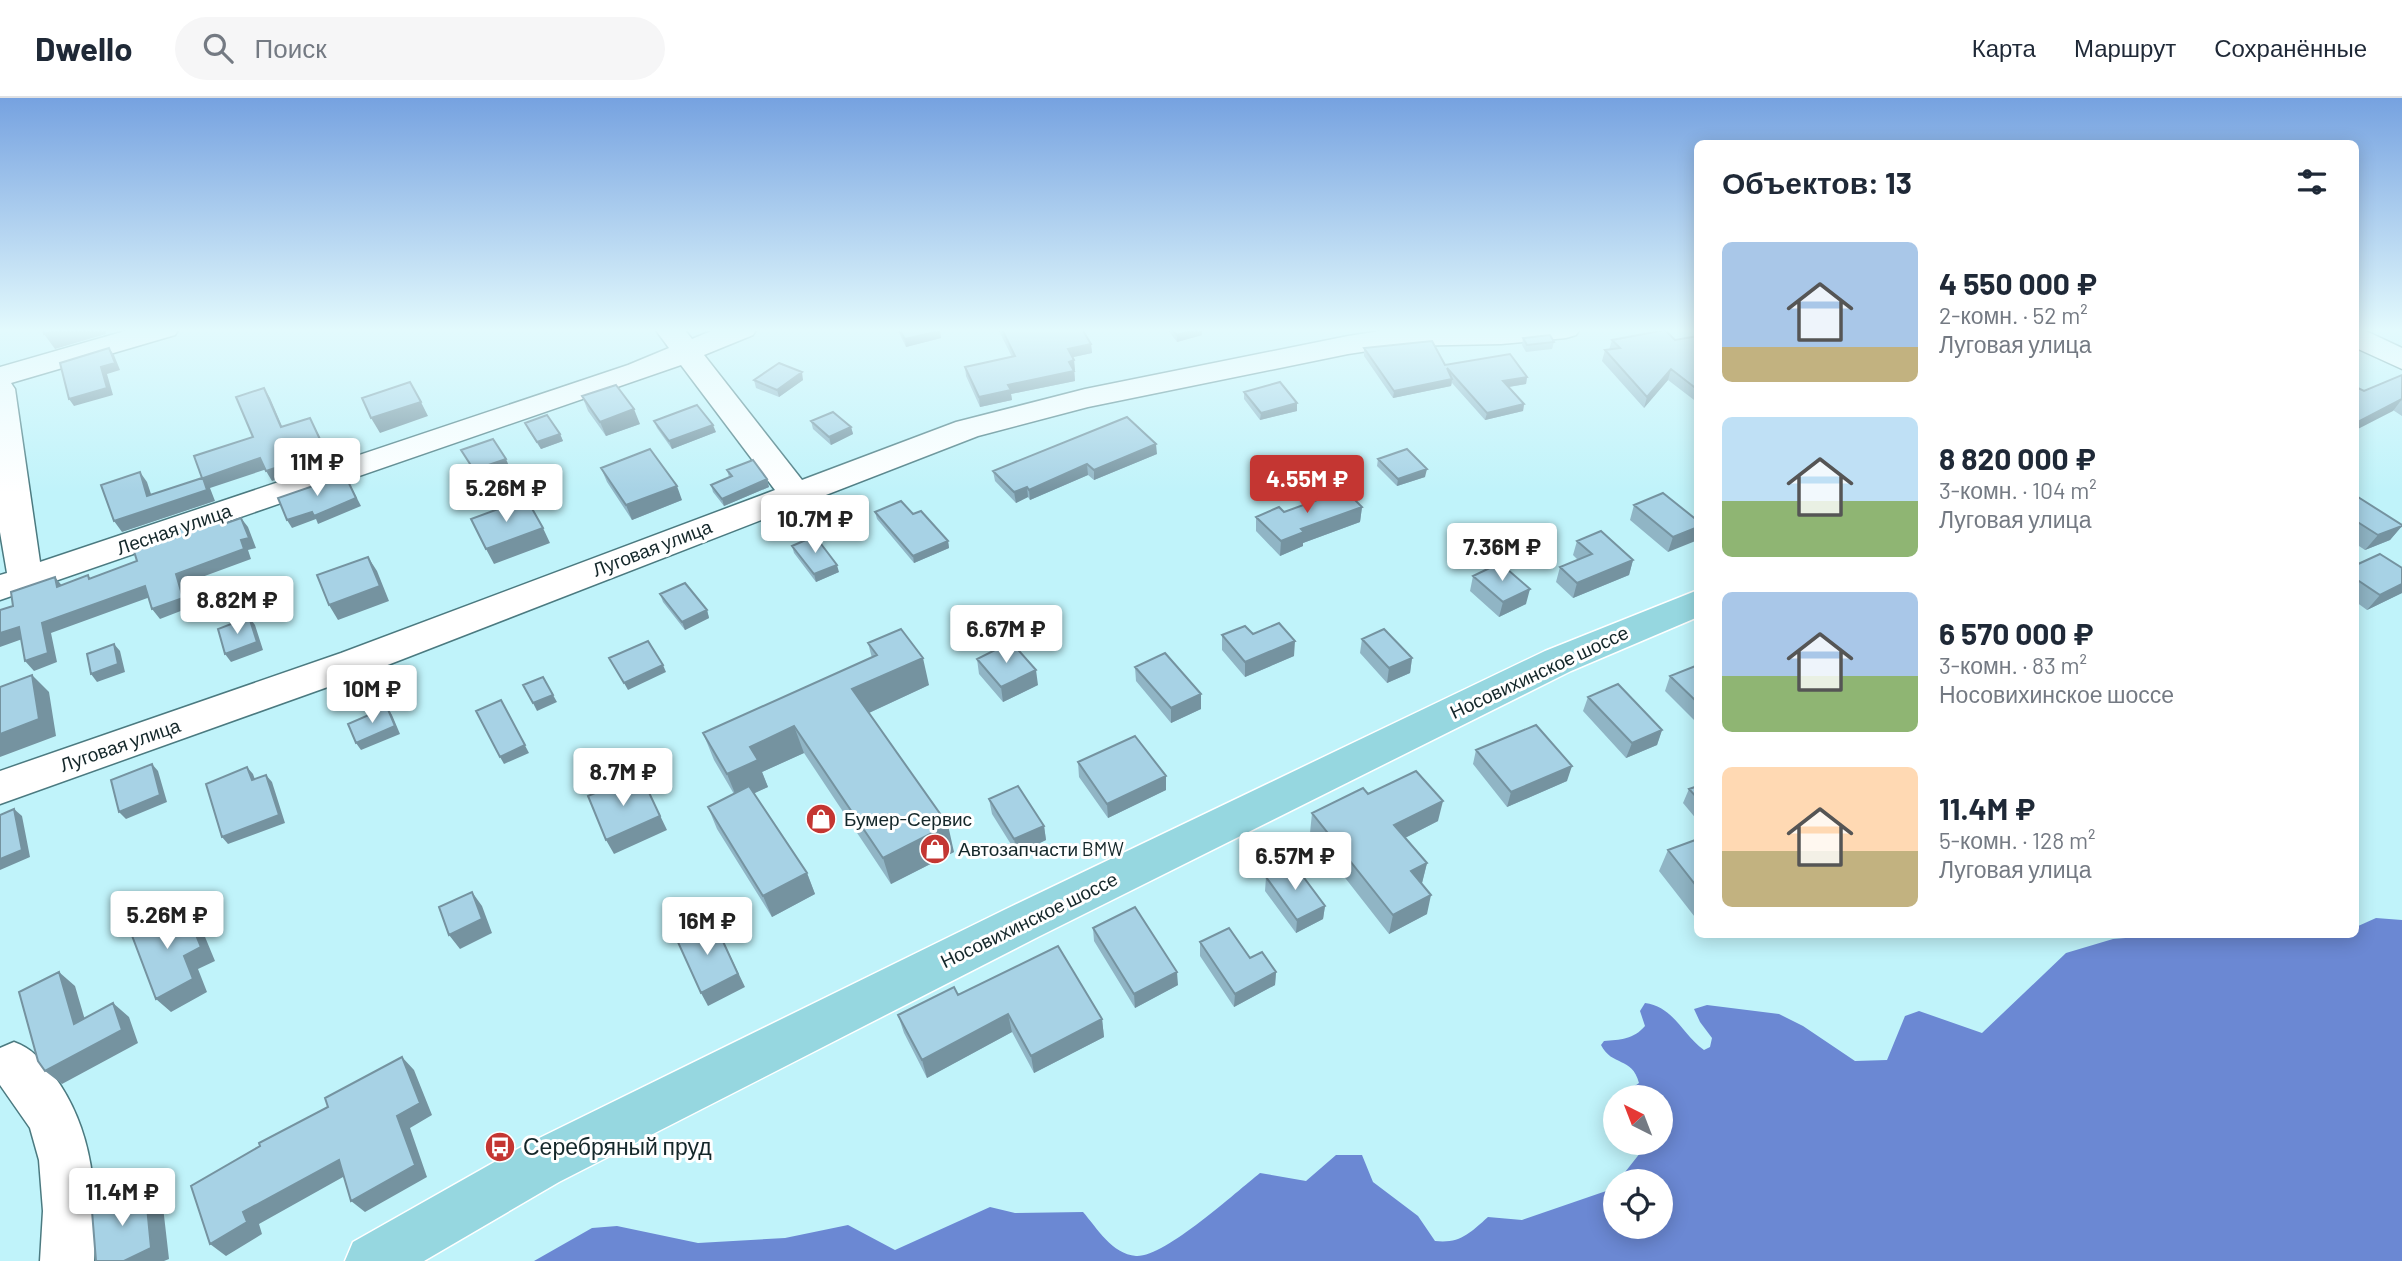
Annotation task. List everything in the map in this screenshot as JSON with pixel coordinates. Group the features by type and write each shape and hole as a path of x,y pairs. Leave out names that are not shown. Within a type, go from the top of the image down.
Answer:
{"main road":[{"name":"Носовихинское шоссе","path":"372,1261 541,1164 1022,923 1558,660 1694,604"}],"street":[{"name":"Лесная улица","path":"13,584 561,383"},
{"path":"710,383 794,493"},
{"name":"Луговая улица","path":"0,788 354,663 967,429 1085,398 1158,383"},
{"path":"0,388 19,546 13,584"},
{"path":"14,1065 50,1115 61,1144 68,1183 67,1261"}],"water":[{"path":"2376,918 2402,920 2402,1261 534,1261 592,1228 617,1226 698,1243 785,1238 848,1225 895,1250 990,1207 1015,1213 1083,1212 1112,1245 1120,1251 1136,1256 1164,1247 1181,1236 1260,1173 1306,1181 1336,1155 1362,1155 1373,1182 1418,1216 1435,1241 1458,1239 1488,1217 1522,1220 1603,1192 1603,1239 1673,1239 1673,1169 1627,1169 1639,1155 1673,1155 1673,1085 1636,1085 1639,1083 1632,1069 1611,1056 1601,1045 1604,1041 1626,1038 1641,1030 1645,1026 1640,1011 1645,1003 1671,1015 1704,1050 1710,1047 1712,1038 1694,1009 1707,1005 1779,1014 1803,1026 1855,1061 1887,1060 1905,1016 1919,1011 1982,1033 2066,953 2113,939 2359,938 2359,926"}],"building":[{"path":"65,383 106,383 107,388 69,399"},
{"path":"411,383 421,402 371,418 362,398"},
{"path":"762,383 786,383 777,390"},
{"path":"973,383 1016,383 1008,385 1011,390 979,397"},
{"path":"1281,383 1297,403 1261,413 1244,392"},
{"path":"1389,383 1431,383 1394,391"},
{"path":"1461,383 1505,383 1524,404 1487,413"},
{"path":"1635,383 1659,383 1647,397"},
{"path":"2382,383 2402,383 2402,399 2359,421 2359,388 2364,391"},
{"path":"616,385 634,409 600,422 582,396"},
{"path":"264,388 281,427 310,418 324,448 332,446 333,449 266,471 260,458 203,478 207,490 114,521 101,485 140,472 147,496 202,478 194,456 253,437 236,397"},
{"path":"697,405 713,425 669,441 654,421"},
{"path":"833,412 851,427 829,437 811,421"},
{"path":"547,415 560,434 537,442 525,423"},
{"path":"1127,417 1156,444 1094,470 1087,464 1029,490 1027,487 1014,492 993,471"},
{"path":"493,439 506,459 474,470 461,450"},
{"path":"650,449 677,486 626,505 601,468"},
{"path":"1407,449 1427,469 1398,479 1378,459"},
{"path":"753,460 767,479 722,499 711,485 732,476 727,470"},
{"path":"345,475 356,498 314,516 312,512 287,520 278,498"},
{"path":"1345,490 1362,507 1301,529 1304,532 1281,541 1256,517 1279,507 1284,512"},
{"path":"1663,493 1694,518 1694,529 1673,537 1634,505"},
{"path":"2359,498 2402,525 2378,535 2359,523"},
{"path":"520,501 523,507 530,505 543,528 486,549 471,519"},
{"path":"901,501 913,514 921,511 948,541 913,556 875,512"},
{"path":"217,516 221,525 241,518 249,538 241,540 244,549 176,574 183,598 152,609 145,586 42,623 48,653 25,661 19,627 0,633 0,610 13,606 11,592 55,577 57,587 88,575 89,579 137,561 132,545"},
{"path":"1601,531 1633,560 1577,583 1560,567 1592,554 1577,541"},
{"path":"815,536 837,565 814,574 792,546"},
{"path":"2380,554 2402,568 2402,584 2380,595 2359,581 2359,564"},
{"path":"368,557 380,586 329,605 317,575"},
{"path":"1500,563 1530,589 1503,602 1473,576"},
{"path":"685,583 707,610 682,622 660,594"},
{"path":"249,617 257,642 225,654 218,629"},
{"path":"1279,623 1295,641 1245,662 1222,635 1245,626 1253,634"},
{"path":"901,629 923,658 852,689 948,825 883,858 794,726 750,747 758,760 727,774 703,733 877,655 868,643"},
{"path":"1384,629 1412,658 1389,668 1362,639"},
{"path":"648,641 663,665 624,683 609,658"},
{"path":"1011,642 1036,670 1001,687 977,659"},
{"path":"114,644 118,664 91,674 87,654"},
{"path":"1165,653 1201,694 1171,708 1135,667"},
{"path":"1694,667 1694,699 1670,676"},
{"path":"32,675 39,719 0,734 0,687"},
{"path":"543,677 553,695 533,703 523,685"},
{"path":"1618,684 1662,730 1632,743 1588,697"},
{"path":"501,700 525,745 500,757 476,711"},
{"path":"387,707 395,726 356,743 348,724"},
{"path":"1536,725 1572,766 1511,792 1476,750"},
{"path":"1135,736 1166,776 1107,804 1078,762"},
{"path":"152,764 160,795 119,812 111,780"},
{"path":"247,767 252,780 266,775 279,815 222,837 206,784"},
{"path":"1416,771 1443,801 1394,825 1427,863 1411,871 1431,895 1393,915 1312,813 1363,788 1368,794"},
{"path":"625,780 630,790 645,784 660,816 606,840 588,796"},
{"path":"749,786 807,873 763,896 708,807"},
{"path":"1018,786 1044,826 1014,839 989,799"},
{"path":"14,809 22,850 0,859 0,815"},
{"path":"1694,840 1694,883 1668,850"},
{"path":"1293,863 1325,906 1297,920 1266,877"},
{"path":"472,892 482,919 449,935 439,907"},
{"path":"184,906 201,947 184,956 193,979 156,999 131,933"},
{"path":"1135,907 1177,972 1134,994 1093,928"},
{"path":"714,922 738,974 701,993 677,940"},
{"path":"1229,928 1250,958 1262,952 1276,972 1235,994 1200,942"},
{"path":"1058,946 1102,1019 1031,1056 1008,1014 922,1060 898,1015 954,987 958,995"},
{"path":"59,972 74,1024 113,1003 122,1030 45,1071 38,1061 19,992"},
{"path":"402,1057 420,1103 397,1116 415,1165 351,1201 339,1160 243,1212 247,1222 210,1244 191,1186 260,1146 259,1143 328,1107 325,1098"},
{"path":"145,1186 151,1248 124,1261 96,1261 92,1211"}],"place":[{"name":"Бумер-Сервис","path":"821,819"},
{"name":"Автозапчасти BMW","path":"935,849"},
{"name":"Серебряный пруд","path":"500,1147"}]}
